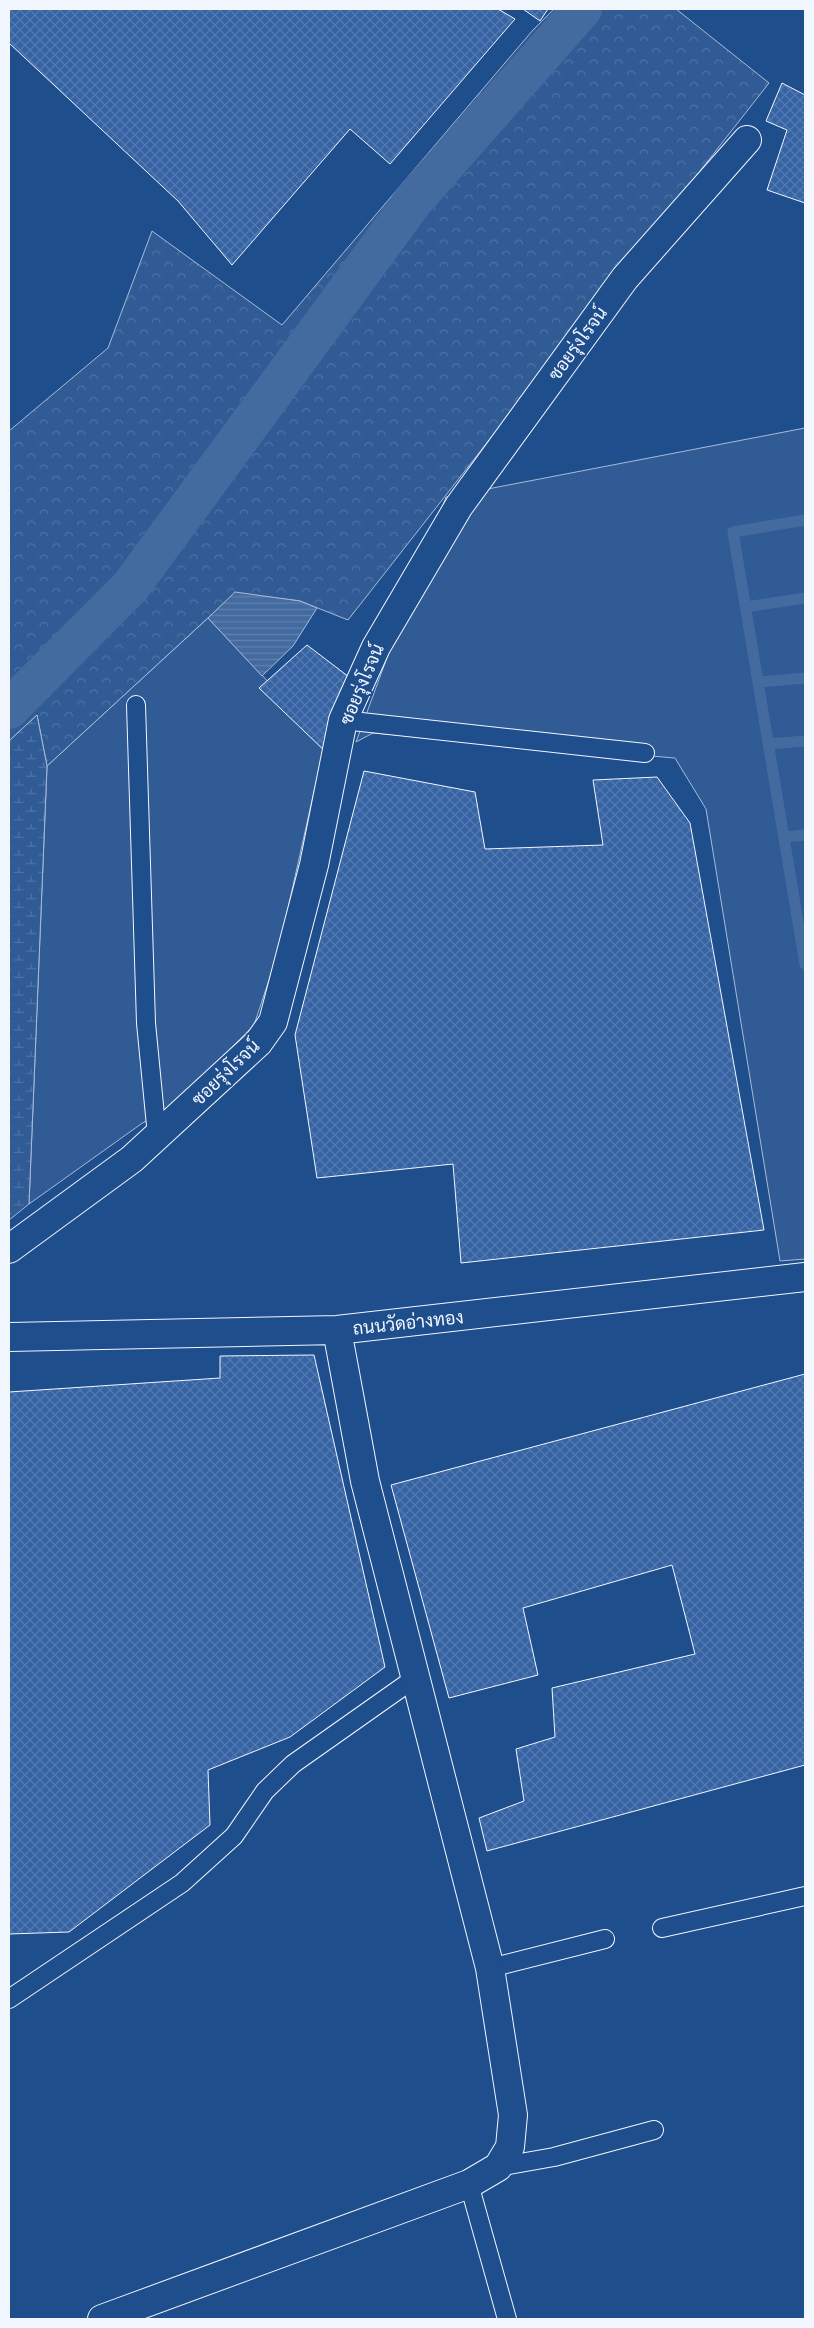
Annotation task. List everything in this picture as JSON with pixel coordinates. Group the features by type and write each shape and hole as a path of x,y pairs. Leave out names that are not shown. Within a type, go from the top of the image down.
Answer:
{"street":[{"name":"ซอยรุ่งโรจน์","path":"9,1249 132,1160 258,1043 273,1022 314,865 343,720 376,646 460,506 625,278 746,140"},
{"name":"ถนนวัดอ่างทอง","path":"9,1337 337,1330 805,1277"},
{"path":"102,2319 469,2184 498,2166 510,2147 513,2115 490,1968 365,1481 337,1330"}],"lane":[{"path":"136,705 146,1023 157,1136"},
{"path":"343,720 645,752"},
{"path":"9,1999 182,1882 234,1836 265,1791 293,1764 415,1678"},
{"path":"662,1928 805,1896"},
{"path":"490,1968 605,1939"},
{"path":"498,2166 554,2157 654,2130"},
{"path":"469,2184 507,2319"}],"shaded area":[{"path":"805,428 805,1259 780,1261 706,809 675,758 373,733 356,742 446,497"},
{"path":"235,592 300,601 317,608 293,646 262,676 208,618"},
{"path":"208,618 325,742 278,953 254,1025 178,1102 141,1124 29,1204 47,766"}],"green space":[{"path":"554,9 676,9 769,83 348,620 300,601 235,593 47,766 37,715 9,741 9,431 108,348 152,231 282,325 533,30"},
{"path":"37,715 47,766 29,1204 9,1220 9,741"}],"building":[{"path":"9,9 498,9 515,19 390,164 350,129 232,265 178,201 9,43"},
{"path":"523,9 548,9 540,21"},
{"path":"782,83 805,95 805,203 767,190 787,130 766,121"},
{"path":"307,645 349,677 328,754 259,688"},
{"path":"364,771 475,792 485,849 603,845 593,780 657,777 690,823 764,1230 461,1263 453,1164 317,1178 295,1035"},
{"path":"314,1355 385,1667 290,1737 208,1770 210,1825 69,1932 9,1934 9,1392 220,1378 220,1356"},
{"path":"805,1374 805,1765 487,1851 479,1818 524,1801 516,1749 555,1737 552,1688 695,1654 672,1565 523,1608 538,1675 449,1698 391,1485"}],"waterway":[{"path":"9,709 131,586 413,201 582,9"},
{"path":"805,520 733,532 805,964"},
{"path":"746,607 805,598"},
{"path":"758,682 805,678"},
{"path":"769,744 805,741"},
{"path":"784,837 805,835"}]}
